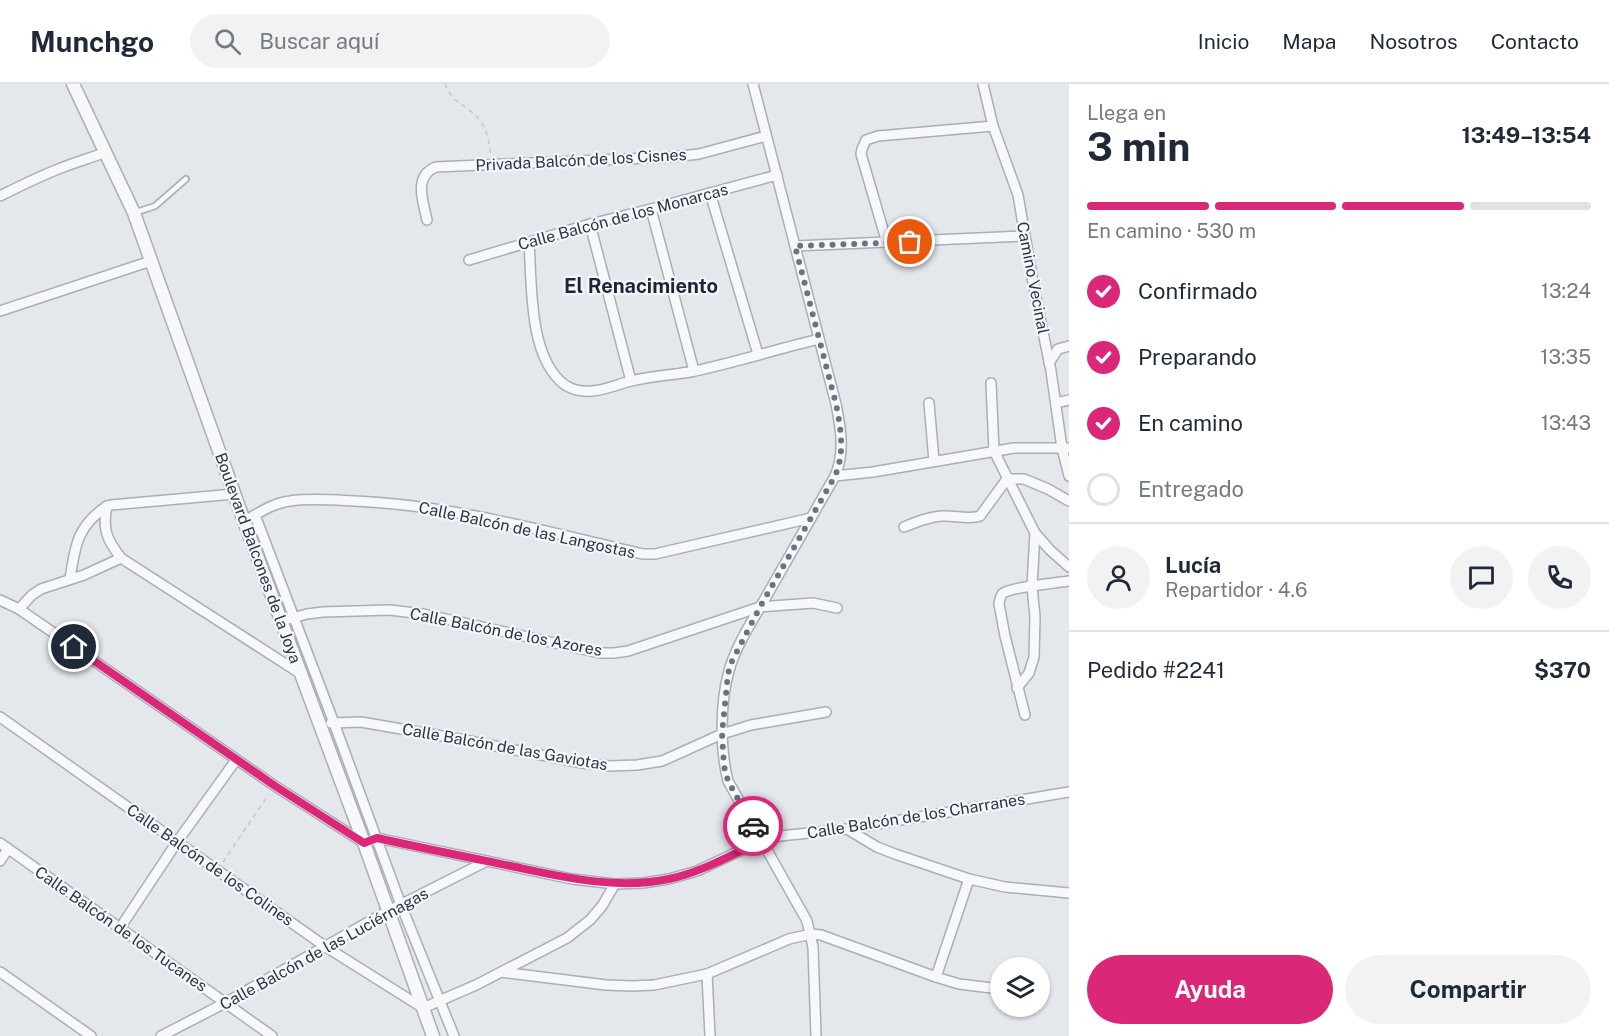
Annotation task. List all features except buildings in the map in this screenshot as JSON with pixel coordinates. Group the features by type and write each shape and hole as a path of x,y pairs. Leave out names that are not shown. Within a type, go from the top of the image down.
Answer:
{"street":[{"name":"Boulevard Balcones de la Joya","path":"73,84 134,213 234,494 249,518 294,617 401,905 454,1036"},
{"path":"753,84 839,417 841,453 835,476 760,607 731,663 725,689 722,734 724,766 728,781 807,921 813,947 816,1036"},
{"name":"Camino Vecinal","path":"983,84 993,126 1018,195 1066,448 1069,476"},
{"path":"887,243 861,154 866,140 878,136 993,126"},
{"name":"Privada Balcón de los Cisnes","path":"427,220 421,189 422,182 431,169 442,166 671,157 699,154 766,136"},
{"path":"0,195 63,167 86,161 106,152"},
{"name":"Calle Balcón de los Monarcas","path":"469,260 590,224 777,175"},
{"path":"710,193 758,354"},
{"path":"651,209 694,371"},
{"path":"590,224 631,381"},
{"path":"795,246 1025,236"},
{"path":"529,242 534,322 543,354 565,384 575,390 607,389 631,381 694,371 819,339"},
{"path":"0,311 151,261"},
{"path":"1049,363 1058,349 1069,346"},
{"path":"991,383 994,451 1035,533 1069,567"},
{"path":"1056,403 1069,400"},
{"path":"929,403 934,461"},
{"path":"835,476 1025,447 1066,448"},
{"path":"1007,479 1024,479 1069,501"},
{"path":"904,527 934,516 970,518 980,516 1007,479"},
{"path":"70,579 79,540 86,525 93,516 107,506 126,502 234,494"},
{"name":"Calle Balcón de las Langostas","path":"249,518 274,505 290,501 388,502 489,518 643,554 655,554 811,518"},
{"path":"107,506 106,535 121,558 301,674"},
{"name":"Boulevard Balcones de la Joya","path":"249,518 281,621 433,1036"},
{"path":"1017,688 1029,673 1034,657 1035,616 1032,586 1035,533"},
{"path":"19,609 32,594 41,589 84,575 121,558"},
{"path":"1025,715 1005,636 999,604 1002,594 1032,586 1069,581"},
{"path":"0,600 19,609 275,786 364,843 377,838"},
{"name":"Calle Balcón de los Azores","path":"281,621 323,612 390,610 423,614 600,653 614,653 628,651 760,607 813,603 837,608"},
{"name":"Calle Balcón de las Gaviotas","path":"320,725 361,722 609,766 637,765 662,760 751,724 826,712"},
{"name":"Calle Balcón de los Colines","path":"0,717 326,947 423,1008"},
{"path":"120,928 177,842 237,760"},
{"name":"Calle Balcón de los Charranes","path":"377,838 572,879 615,884 643,883 697,871 761,841 780,836 847,829 1069,792"},
{"path":"847,829 877,847 969,879 1005,887 1069,893"},
{"path":"0,861 4,846"},
{"name":"Calle Balcón de los Tucanes","path":"4,846 272,1036"},
{"name":"Calle Balcón de las Luciérnagas","path":"161,1036 225,1003 388,911 487,861"},
{"path":"936,977 969,879"},
{"path":"423,1008 567,938 590,920 602,906 615,884"},
{"path":"501,972 606,985 654,985 707,974 789,939 811,934 820,935 959,984 990,988"},
{"path":"0,972 91,1036"},
{"path":"707,974 710,1036"}],"lane":[{"path":"134,213 154,206 186,179"}],"path":[{"path":"445,84 449,96 480,121 489,138 493,165"},
{"path":"217,870 275,786"}],"way so far":[{"path":"753,826 728,781 724,766 722,734 728,674 731,663 760,607 835,476 841,453 839,417 795,246 910,242"}],"district":[{"name":"El Renacimiento","path":"641,286"}],"route":[{"path":"74,647 275,786 364,843 377,838 572,879 615,884 643,883 697,871 761,841 753,826"}]}
